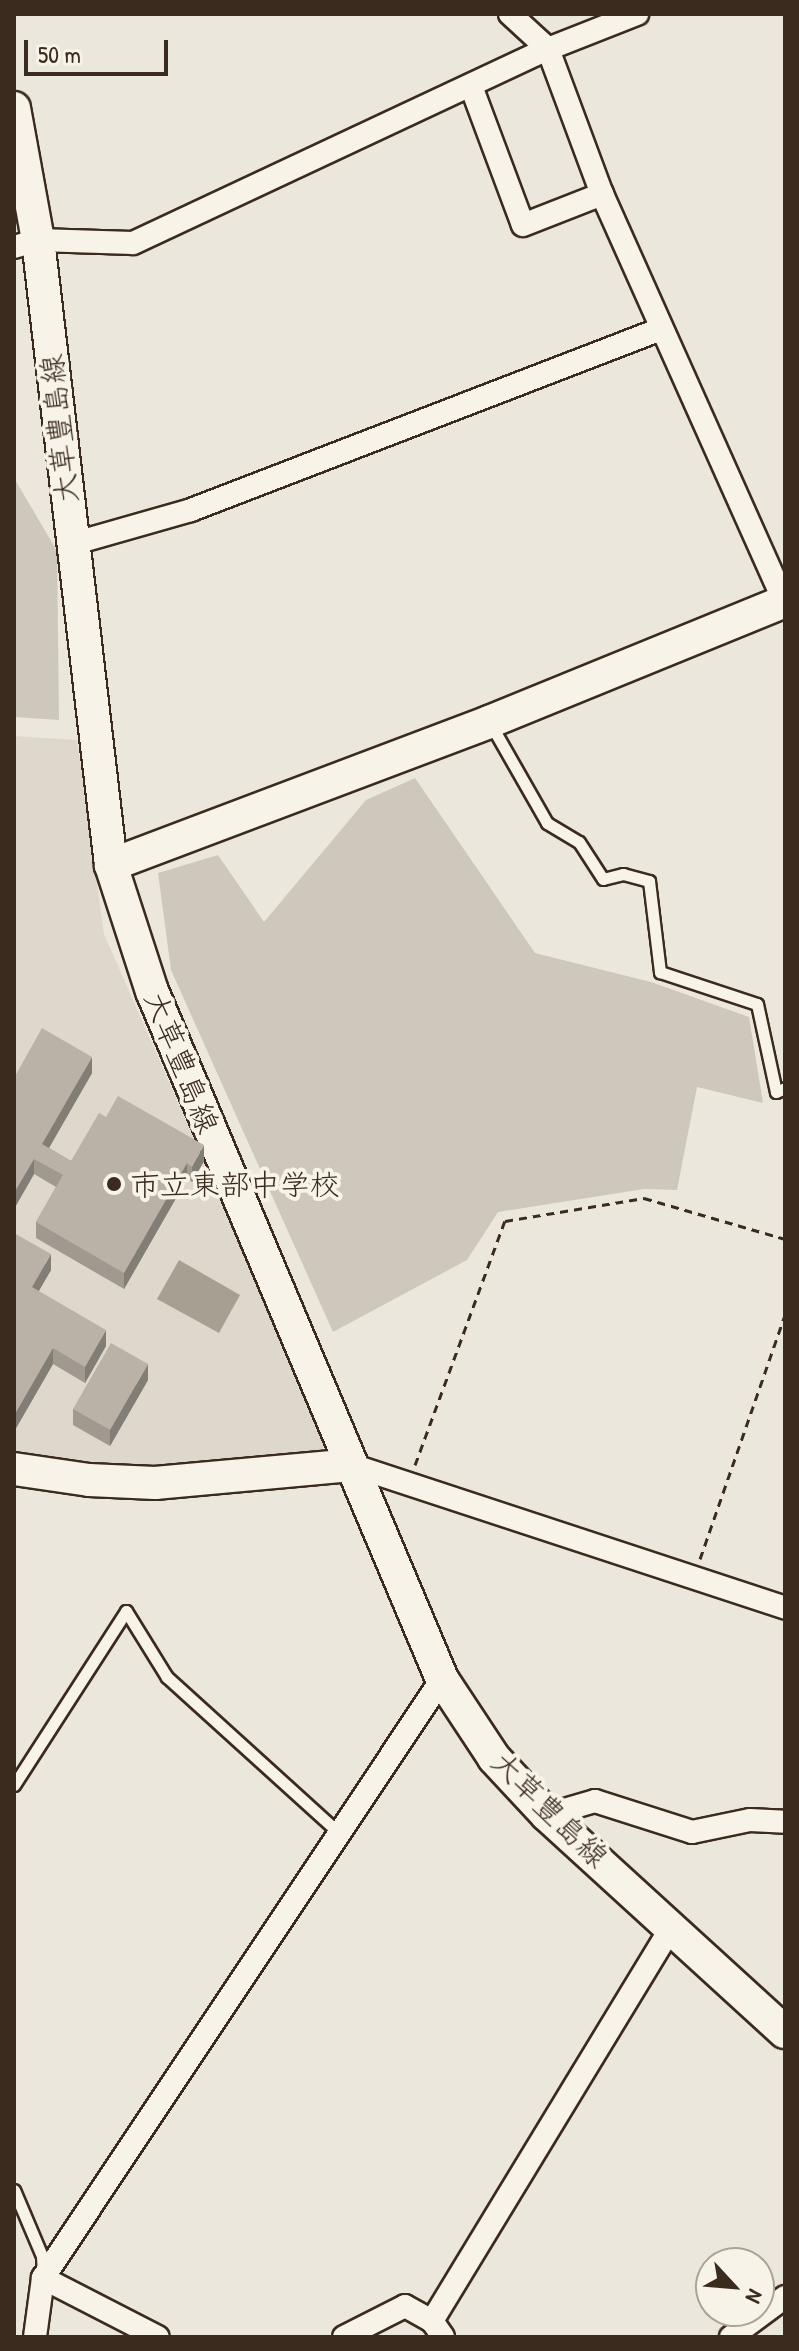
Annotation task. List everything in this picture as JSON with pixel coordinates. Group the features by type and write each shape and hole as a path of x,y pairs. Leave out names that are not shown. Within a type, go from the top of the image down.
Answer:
{"main road":[{"name":"大草豊島線","path":"14,108 26,243 72,544 111,865 152,991 442,1679 494,1758 547,1815 673,1925 785,2032"},
{"path":"111,865 489,722 785,602"},
{"path":"14,1469 89,1480 155,1483 351,1465"}],"street":[{"path":"510,14 548,49 602,194 785,602"},
{"path":"26,243 133,243 548,49 637,14"},
{"path":"471,86 523,225 602,194"},
{"path":"72,544 191,510 661,329"},
{"path":"351,1465 407,1486 785,1608"},
{"path":"35,2337 43,2278 337,1831 442,1679"},
{"path":"547,1815 595,1801 692,1832 750,1820 785,1822"},
{"path":"344,2337 405,2306 437,2329 673,1925"},
{"path":"43,2278 158,2337"},
{"path":"731,2337 785,2297"}],"lane":[{"path":"489,722 547,823 579,842 603,879 623,874 649,881 660,972 757,1004 776,1092 785,1088"},
{"path":"14,1785 126,1611 167,1677 337,1831"},
{"path":"14,2190 42,2256 43,2278"}],"path":[{"path":"407,1486 505,1221 644,1198 785,1239"},
{"path":"693,1578 785,1315"}],"shaded area":[{"path":"14,478 57,551 59,720 14,717"},
{"name":"市立東部中学校","path":"14,736 77,740 104,934 324,1435 323,1454 219,1469 87,1467 14,1452"},
{"path":"415,778 535,953 651,982 749,1017 763,1103 697,1087 677,1190 644,1189 498,1212 467,1260 333,1332 171,970 158,873 218,855 264,922 366,800"},
{"path":"179,1260 240,1295 219,1333 157,1299"}],"building":[{"path":"42,1028 92,1057 42,1144 71,1161 99,1113 106,1117 118,1096 204,1145 192,1167 187,1163 124,1273 36,1222 63,1175 34,1159 14,1193 14,1078"},
{"path":"14,1233 51,1254 32,1287 106,1330 85,1367 53,1348 15,1414 14,1414"},
{"path":"111,1343 148,1364 110,1430 73,1409"}],"place":[{"name":"市立東部中学校","path":"114,1184"}]}
